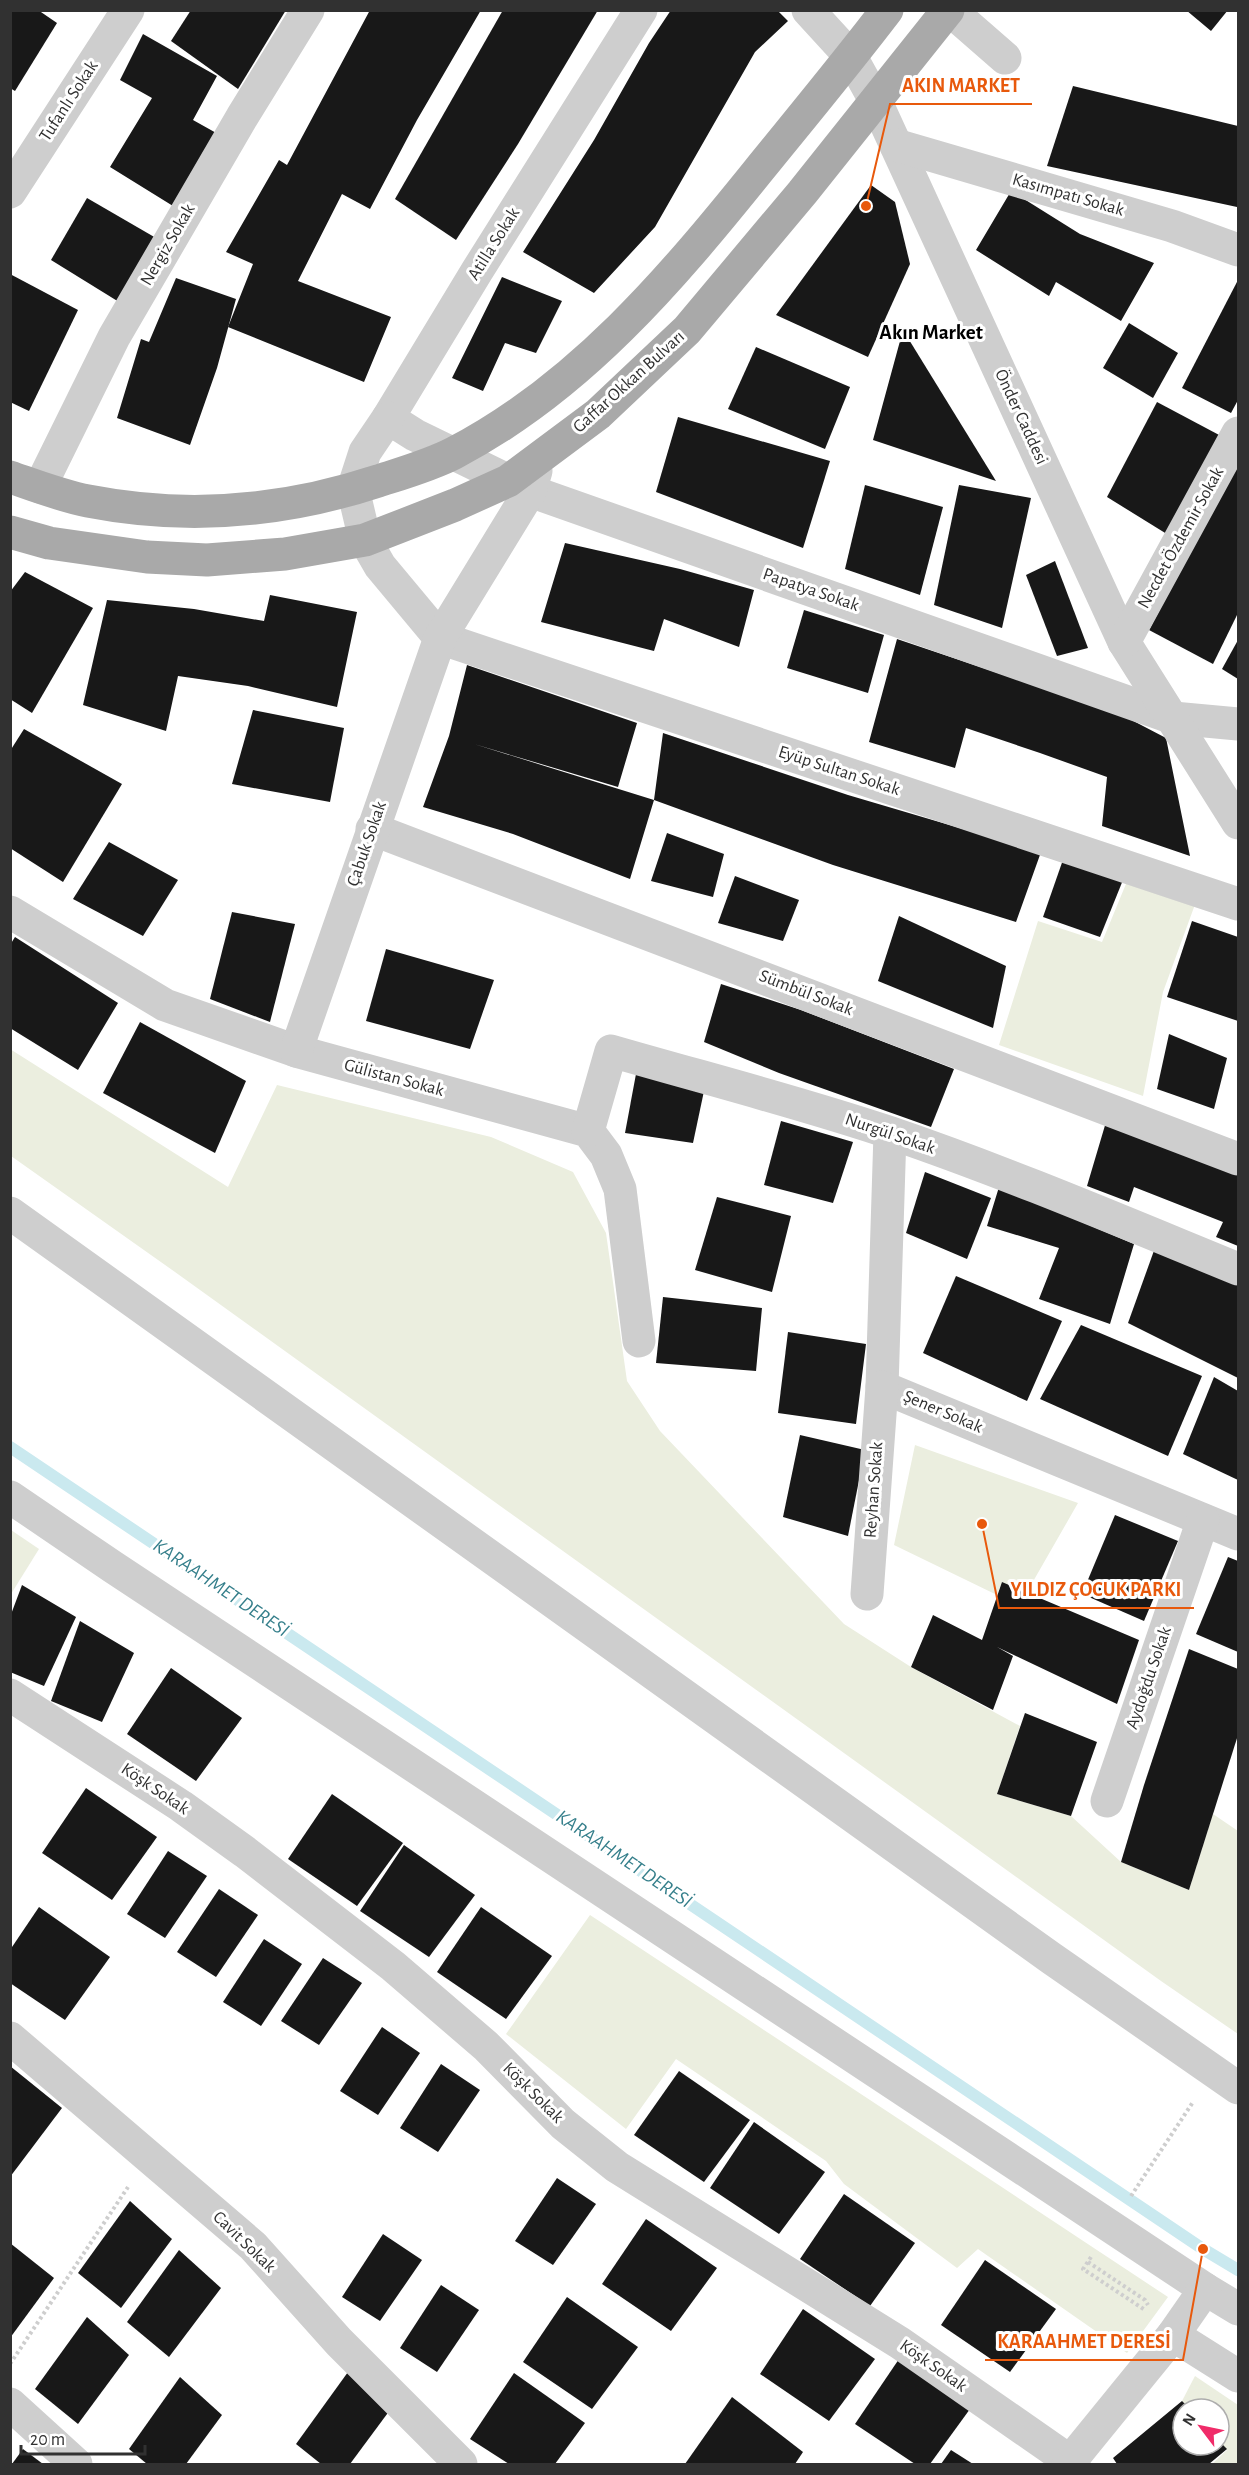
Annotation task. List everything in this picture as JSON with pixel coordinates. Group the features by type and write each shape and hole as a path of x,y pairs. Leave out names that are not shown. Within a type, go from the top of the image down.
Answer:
{"main road":[{"path":"25,482 87,501 185,512 267,508 353,489 452,454 511,419 548,392 629,322 682,264 888,10"},
{"name":"Gaffar Okkan Bulvarı","path":"10,532 49,543 98,551 207,560 285,554 365,540 455,505 519,486 539,458 598,414 687,330 949,10"}],"street":[{"name":"Tufanlı Sokak","path":"10,192 128,10"},
{"name":"Nergiz Sokak","path":"25,482 308,10"},
{"name":"Atilla Sokak","path":"353,489 365,452 641,10"},
{"name":"Önder Caddesi","path":"808,10 851,57 876,102 1124,642 1239,823"},
{"path":"949,10 1005,58"},
{"name":"Kasımpatı Sokak","path":"896,145 1172,226 1239,250"},
{"path":"388,418 452,454"},
{"name":"Necdet Özdemir Sokak","path":"1124,642 1239,433"},
{"name":"Papatya Sokak","path":"452,454 519,486 1173,718 1239,724"},
{"name":"Çabuk Sokak","path":"296,1051 440,638 519,486"},
{"path":"353,489 365,540 380,566 440,638"},
{"name":"Eyüp Sultan Sokak","path":"440,638 1239,904"},
{"name":"Sümbül Sokak","path":"372,829 1239,1159"},
{"name":"Gülistan Sokak","path":"10,912 165,1005 296,1051 588,1131"},
{"name":"Nurgül Sokak","path":"588,1131 610,1051 890,1132 1023,1181 1239,1269"},
{"path":"588,1131 606,1155 620,1189 639,1341"},
{"name":"Şener Sokak","path":"890,1132 882,1387 1239,1534"},
{"path":"10,1213 1051,1958 1239,2088"},
{"name":"Reyhan Sokak","path":"867,1594 882,1387"},
{"path":"10,1497 1205,2289 1239,2309"},
{"name":"Aydoğdu Sokak","path":"1107,1801 1203,1520"},
{"name":"Köşk Sokak","path":"10,1695 181,1806 384,1959 486,2046 563,2124 617,2167 900,2343 1071,2463"},
{"name":"Cavit Sokak","path":"10,2038 253,2246 339,2342 461,2464"},
{"path":"1071,2463 1173,2335 1205,2289"},
{"path":"1173,2335 1239,2376"},
{"path":"10,2404 76,2464"}],"path":[{"path":"1127,2202 1199,2093"},
{"path":"10,2364 148,2157"},
{"path":"1095,2252 1083,2269 1146,2311"},
{"path":"1088,2262 1145,2300"}],"shaded area":[{"path":"1128,879 1197,899 1163,992 1143,1096 999,1045 1038,921 1102,942"},
{"path":"10,1049 228,1187 277,1085 491,1137 573,1172 606,1233 627,1381 660,1431 844,1624 911,1667 1020,1726 997,1794 1071,1816 1121,1862 1189,1890 1213,1814 1238,1831 1238,2034 11,1156"},
{"path":"915,1445 1078,1503 1027,1592 1002,1582 997,1595 894,1545"},
{"path":"11,1530 39,1549 11,1594"},
{"path":"590,1915 1168,2297 1127,2353 978,2249 957,2268 844,2184 826,2161 676,2059 626,2129 506,2034"},
{"path":"1195,2376 1226,2397 1184,2397"},
{"path":"1231,2400 1238,2405 1238,2464 1212,2464 1220,2457 1231,2457"}],"building":[{"path":"10,10 38,10 57,23 15,91 10,88"},
{"path":"191,10 286,10 238,89 171,41"},
{"path":"370,10 481,10 417,120 370,209 342,194 298,281 391,317 364,382 228,327 253,264 226,252 279,160 287,165"},
{"path":"503,10 598,10 518,144 456,240 395,199"},
{"path":"671,10 777,10 788,21 755,52 655,227 594,293 523,252 594,140 649,43"},
{"path":"1186,10 1228,10 1211,31"},
{"path":"143,34 217,76 193,120 218,134 173,206 110,167 152,98 120,80"},
{"path":"1073,86 1238,126 1237,207 1047,166"},
{"path":"871,185 895,202 910,264 868,357 776,315"},
{"path":"1011,191 1080,234 1154,263 1121,321 1056,282 1049,296 976,250"},
{"path":"87,198 156,238 119,302 51,260"},
{"path":"10,274 78,310 29,411 10,402"},
{"path":"502,277 562,301 536,353 505,343 483,391 452,378"},
{"path":"176,278 236,299 217,368 190,445 117,418 141,339 149,342"},
{"path":"1238,280 1238,400 1231,413 1182,388"},
{"path":"1129,323 1178,353 1153,398 1103,368"},
{"path":"903,330 996,481 873,440"},
{"path":"756,347 850,387 825,449 728,409"},
{"path":"1157,402 1221,436 1170,536 1107,497"},
{"path":"678,417 830,461 803,548 656,492"},
{"path":"1238,461 1238,613 1213,664 1149,630"},
{"path":"865,485 943,507 920,595 845,569"},
{"path":"959,485 1031,498 1002,628 934,605"},
{"path":"565,543 680,569 754,590 739,647 664,619 654,651 541,622"},
{"path":"1055,561 1088,648 1057,656 1026,575"},
{"path":"25,572 93,608 32,713 10,699 10,592"},
{"path":"270,595 357,612 337,707 248,686 178,676 166,731 83,705 107,600 194,609 264,621"},
{"path":"804,610 884,635 868,693 787,668"},
{"path":"897,639 1120,714 1166,738 1190,856 1102,826 1107,777 1040,753 966,728 955,768 869,742"},
{"path":"1238,640 1238,679 1222,669"},
{"path":"467,665 637,723 618,787 474,744 654,800 630,879 513,834 423,807 449,736"},
{"path":"253,710 344,728 330,802 232,784"},
{"path":"24,729 122,784 63,882 10,848 10,751"},
{"path":"663,733 848,795 1041,852 1016,922 833,865 654,800"},
{"path":"667,833 724,854 713,897 651,881"},
{"path":"109,842 178,880 143,936 73,899"},
{"path":"1065,854 1125,875 1100,937 1043,917"},
{"path":"735,876 799,900 783,941 718,923"},
{"path":"232,912 295,924 270,1022 210,999"},
{"path":"899,916 1006,966 993,1028 878,981"},
{"path":"1192,921 1238,937 1238,1021 1167,997"},
{"path":"15,937 118,1003 78,1070 10,1028 10,945"},
{"path":"386,949 494,980 470,1049 366,1021"},
{"path":"721,984 801,1010 954,1069 931,1127 779,1073 704,1042"},
{"path":"140,1022 246,1081 215,1153 103,1093"},
{"path":"1169,1034 1227,1058 1214,1109 1157,1089"},
{"path":"636,1074 704,1091 693,1143 625,1133"},
{"path":"781,1121 853,1142 833,1203 764,1185"},
{"path":"1106,1122 1238,1173 1238,1246 1216,1237 1223,1222 1134,1187 1129,1202 1087,1186"},
{"path":"925,1172 991,1198 967,1259 906,1233"},
{"path":"999,1187 1134,1244 1110,1324 1039,1299 1059,1248 987,1226"},
{"path":"717,1197 791,1216 772,1292 695,1270"},
{"path":"1156,1245 1238,1284 1238,1378 1128,1323"},
{"path":"956,1276 1062,1321 1027,1401 923,1353"},
{"path":"663,1297 762,1308 756,1371 656,1363"},
{"path":"1081,1325 1202,1376 1168,1456 1040,1399"},
{"path":"788,1332 866,1344 856,1424 778,1413"},
{"path":"1214,1377 1238,1391 1238,1480 1183,1454"},
{"path":"800,1435 865,1450 848,1536 783,1517"},
{"path":"1115,1515 1178,1541 1144,1621 1082,1594"},
{"path":"1228,1557 1238,1561 1238,1652 1196,1634"},
{"path":"1002,1582 1139,1640 1117,1704 997,1647 1013,1656 993,1710 911,1667 933,1615 982,1640"},
{"path":"22,1585 76,1617 44,1686 10,1672 10,1617"},
{"path":"80,1621 134,1653 102,1722 51,1701"},
{"path":"1189,1649 1238,1669 1238,1735 1189,1890 1121,1862"},
{"path":"171,1668 242,1718 196,1781 127,1734"},
{"path":"1025,1713 1097,1742 1071,1816 997,1794"},
{"path":"86,1788 157,1837 112,1900 42,1853"},
{"path":"332,1794 403,1843 357,1906 288,1859"},
{"path":"404,1845 475,1895 429,1957 360,1911"},
{"path":"168,1851 207,1876 165,1938 127,1914"},
{"path":"219,1889 258,1915 216,1977 177,1952"},
{"path":"39,1907 110,1957 65,2020 10,1983 10,1950"},
{"path":"481,1907 552,1956 506,2019 437,1972"},
{"path":"264,1939 302,1964 261,2026 223,2002"},
{"path":"323,1958 362,1983 319,2045 281,2021"},
{"path":"382,2027 420,2053 378,2115 340,2091"},
{"path":"441,2064 480,2090 438,2152 400,2128"},
{"path":"10,2066 62,2108 10,2177"},
{"path":"679,2071 750,2120 704,2182 634,2135"},
{"path":"754,2122 825,2172 779,2234 710,2188"},
{"path":"557,2178 596,2204 553,2265 515,2241"},
{"path":"844,2194 915,2243 870,2306 800,2259"},
{"path":"130,2201 172,2239 121,2308 78,2273"},
{"path":"646,2219 717,2268 671,2331 602,2284"},
{"path":"383,2234 422,2260 380,2321 342,2297"},
{"path":"10,2243 54,2278 10,2338"},
{"path":"179,2250 221,2288 169,2357 127,2322"},
{"path":"985,2260 1056,2309 1010,2372 941,2325"},
{"path":"441,2285 479,2310 437,2372 400,2348"},
{"path":"567,2297 638,2347 592,2409 523,2362"},
{"path":"803,2309 875,2359 829,2421 760,2374"},
{"path":"87,2317 129,2355 78,2424 35,2389"},
{"path":"899,2359 970,2409 930,2464 915,2464 855,2424"},
{"path":"348,2372 390,2410 350,2464 321,2464 296,2444"},
{"path":"514,2373 585,2423 555,2464 509,2464 470,2439"},
{"path":"180,2377 222,2415 186,2464 147,2464 129,2449"},
{"path":"732,2397 803,2452 795,2464 685,2464"},
{"path":"1171,2410 1171,2457 1217,2457 1209,2464 1117,2464 1113,2458"},
{"path":"23,2449 43,2464 12,2464"},
{"path":"951,2450 973,2464 941,2464"}],"waterway":[{"name":"KARAAHMET DERESİ","path":"10,1447 1203,2249 1238,2270"}],"place":[{"name":"AKIN MARKET","path":"866,206"},
{"name":"YILDIZ ÇOCUK PARKI","path":"982,1524"},
{"name":"KARAAHMET DERESİ","path":"1203,2249"}],"district":[{"name":"Akın Market","path":"931,332"}]}
